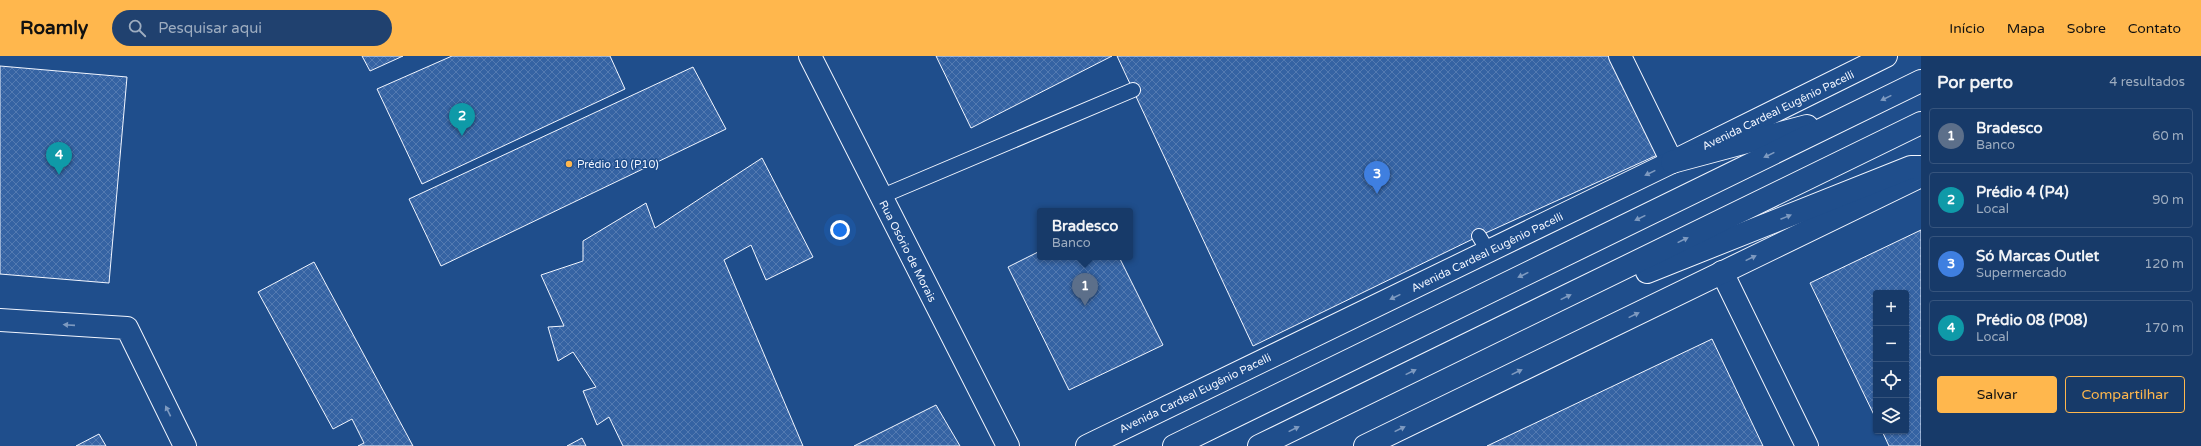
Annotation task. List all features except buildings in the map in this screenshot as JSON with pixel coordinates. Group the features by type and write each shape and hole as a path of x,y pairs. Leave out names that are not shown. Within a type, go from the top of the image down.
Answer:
{"main road":[{"name":"Rua Osório de Morais","path":"810,56 880,197 1008,446"},
{"path":"1620,56 1672,162 1856,113"},
{"name":"Avenida Cardeal Eugênio Pacelli","path":"1087,446 1484,244 1672,162 1886,56"},
{"path":"1174,446 1921,81"},
{"path":"1259,446 1921,123"},
{"path":"1591,284 1626,280 1904,170 1921,167"},
{"path":"1365,446 1921,176"},
{"path":"1722,272 1807,446"},
{"path":"0,320 127,328 185,446"}],"lane":[{"path":"880,197 1133,90"}],"place":[{"name":"Prédio 4 (P4)","path":"462,136"},
{"name":"Prédio 10 (P10)","path":"569,164"},
{"name":"Prédio 08 (P08)","path":"59,175"},
{"name":"Só Marcas Outlet","path":"1377,194"},
{"name":"Bradesco","path":"1085,306"}]}
